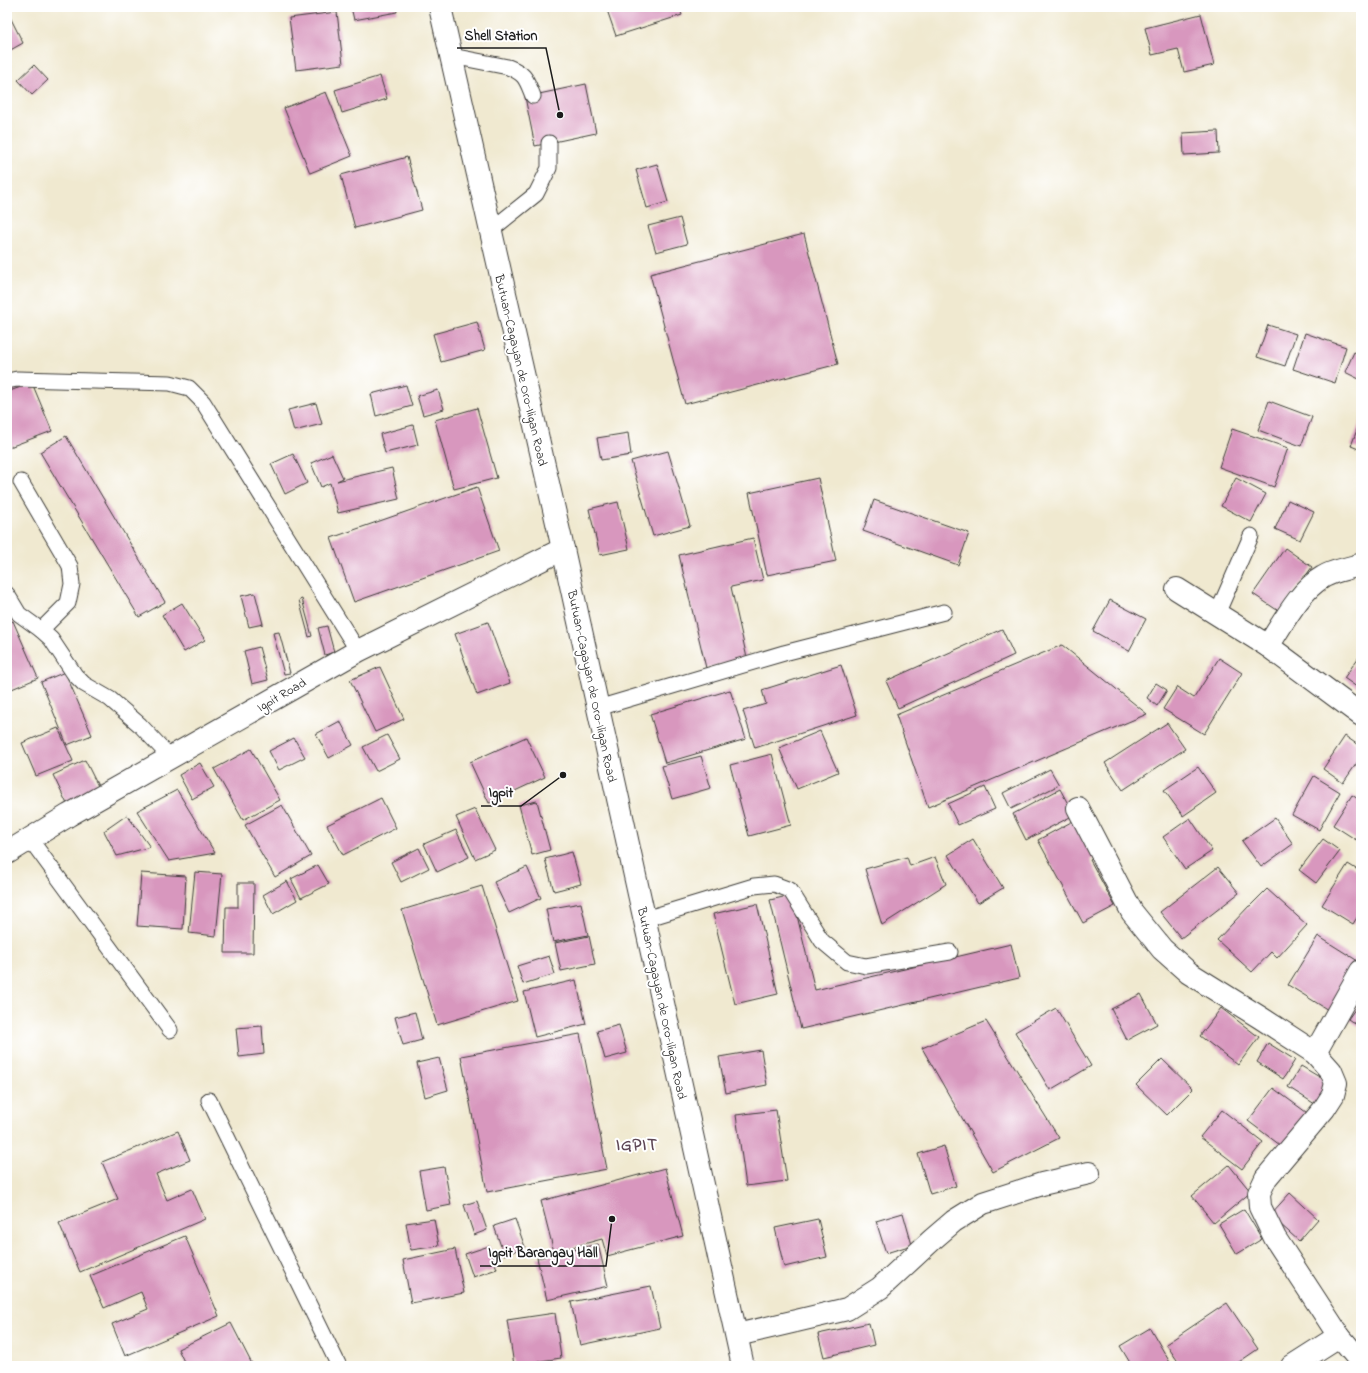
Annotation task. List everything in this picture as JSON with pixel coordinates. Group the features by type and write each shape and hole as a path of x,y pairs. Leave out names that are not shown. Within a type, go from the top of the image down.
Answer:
{"main road":[{"name":"Butuan-Cagayan de Oro-Iligan Road","path":"440,7 563,548 743,1366"},
{"name":"Igpit Road","path":"8,851 68,815 171,758 358,650 563,548"},
{"path":"1268,646 1302,595 1315,583 1324,576 1358,569"},
{"path":"1177,589 1268,646 1361,715"},
{"path":"1078,808 1132,912 1162,949 1189,973 1315,1054 1331,1071 1336,1082 1333,1095 1324,1109 1266,1178 1259,1193 1260,1207 1275,1238 1339,1336 1361,1362"},
{"path":"1315,1054 1361,972"},
{"path":"737,1335 847,1309 880,1288 954,1221 983,1203 1042,1184 1089,1173"},
{"path":"1292,1366 1339,1336"}],"lane":[{"path":"452,56 508,67 516,70 526,78 533,96"},
{"path":"491,230 536,194 549,168 549,143"},
{"path":"7,381 17,379 170,383 189,388 203,402 358,650"},
{"path":"21,482 70,566 72,584 68,603 41,630"},
{"path":"1217,614 1251,536"},
{"path":"7,594 19,614 51,639 75,675 84,684 110,699 140,725 171,758"},
{"path":"598,708 784,653 944,612"},
{"path":"30,839 170,1030"},
{"path":"645,920 754,886 774,884 790,890 822,941 847,962 866,966 950,952"},
{"path":"209,1100 339,1366"}],"building":[{"path":"351,7 396,7 397,12 354,20"},
{"path":"606,7 679,7 682,15 616,36"},
{"path":"7,11 23,43 7,52"},
{"path":"337,12 343,64 296,70 289,18"},
{"path":"1201,14 1214,65 1184,72 1178,49 1152,55 1145,28"},
{"path":"34,65 48,80 32,95 18,80"},
{"path":"380,76 387,99 342,113 335,90"},
{"path":"586,84 596,133 535,146 525,97"},
{"path":"326,92 352,156 310,173 284,108"},
{"path":"1218,131 1219,153 1184,155 1183,133"},
{"path":"407,157 422,210 355,228 341,175"},
{"path":"657,164 668,202 647,208 636,170"},
{"path":"680,218 687,244 656,252 648,226"},
{"path":"804,234 838,364 685,404 650,274"},
{"path":"477,322 485,350 441,362 433,334"},
{"path":"1268,325 1296,334 1285,366 1257,357"},
{"path":"1305,333 1346,347 1335,383 1293,369"},
{"path":"1354,352 1361,355 1361,380 1345,372"},
{"path":"32,383 52,431 7,448 7,392"},
{"path":"406,385 412,406 376,416 371,394"},
{"path":"438,390 444,409 423,415 417,396"},
{"path":"1269,401 1312,417 1301,446 1258,430"},
{"path":"316,403 322,424 294,431 288,410"},
{"path":"477,408 497,478 454,489 435,420"},
{"path":"1361,419 1361,450 1351,446"},
{"path":"413,425 418,445 385,453 380,434"},
{"path":"1232,429 1288,448 1274,487 1219,467"},
{"path":"628,433 631,455 601,460 597,438"},
{"path":"66,436 165,602 139,617 40,452"},
{"path":"668,451 690,526 653,536 631,461"},
{"path":"293,454 307,483 285,494 271,464"},
{"path":"332,454 343,478 337,481 392,468 399,499 338,513 330,483 321,487 311,463"},
{"path":"818,478 836,561 767,575 749,493"},
{"path":"1236,478 1266,494 1251,522 1221,506"},
{"path":"477,487 499,551 354,602 331,538"},
{"path":"874,500 969,533 958,565 863,531"},
{"path":"1288,500 1314,512 1300,540 1275,529"},
{"path":"618,502 629,549 600,555 589,509"},
{"path":"753,538 763,580 731,587 747,658 706,668 679,555"},
{"path":"1285,548 1312,567 1280,612 1253,594"},
{"path":"255,593 263,624 249,627 241,596"},
{"path":"302,599 312,636 309,637 299,600"},
{"path":"1110,600 1146,619 1129,651 1093,631"},
{"path":"182,603 205,640 184,652 162,615"},
{"path":"13,621 38,678 7,691 7,623"},
{"path":"488,622 510,683 477,695 455,634"},
{"path":"327,626 334,652 325,655 318,628"},
{"path":"1002,629 1014,655 898,708 886,681"},
{"path":"279,632 290,673 284,674 273,633"},
{"path":"1062,645 1147,714 928,807 896,715"},
{"path":"259,647 268,680 252,684 244,651"},
{"path":"1361,654 1361,690 1344,678"},
{"path":"1219,658 1242,673 1204,734 1163,709 1177,687 1194,698"},
{"path":"841,665 857,715 755,748 743,711 766,704 762,690"},
{"path":"380,667 404,719 375,732 350,680"},
{"path":"65,672 92,735 67,745 41,682"},
{"path":"1156,683 1167,690 1157,706 1147,698"},
{"path":"730,690 746,739 665,763 650,714"},
{"path":"340,721 353,745 329,758 316,734"},
{"path":"1167,723 1185,749 1123,790 1105,763"},
{"path":"58,728 73,761 36,776 22,743"},
{"path":"820,731 838,772 797,789 779,748"},
{"path":"387,735 400,759 376,771 363,747"},
{"path":"1345,736 1361,747 1361,757 1343,783 1323,769"},
{"path":"526,737 545,777 489,803 470,762"},
{"path":"294,738 305,757 279,770 269,751"},
{"path":"251,749 280,800 243,820 214,769"},
{"path":"772,754 791,825 749,836 730,765"},
{"path":"701,756 711,788 672,799 662,766"},
{"path":"85,760 99,788 67,804 53,775"},
{"path":"200,763 214,787 192,799 179,775"},
{"path":"1198,767 1216,793 1183,816 1164,790"},
{"path":"1050,769 1059,785 1011,809 1003,793"},
{"path":"1314,776 1340,792 1319,830 1292,815"},
{"path":"985,787 995,809 958,825 948,804"},
{"path":"1060,789 1074,815 1026,840 1013,814"},
{"path":"177,790 215,853 169,861 137,811"},
{"path":"1352,795 1361,801 1361,843 1333,825"},
{"path":"381,798 396,828 343,855 327,825"},
{"path":"537,801 550,850 532,855 519,805"},
{"path":"282,805 311,856 275,877 245,825"},
{"path":"475,809 495,850 475,859 456,817"},
{"path":"127,815 150,847 117,856 104,831"},
{"path":"1190,818 1212,851 1185,869 1163,837"},
{"path":"1275,818 1293,844 1261,867 1242,841"},
{"path":"1073,821 1094,858 1090,860 1115,906 1083,923 1038,840"},
{"path":"456,830 469,857 437,872 424,844"},
{"path":"973,839 1003,888 978,903 948,855"},
{"path":"1323,839 1340,851 1316,883 1299,870"},
{"path":"419,848 429,868 401,882 391,862"},
{"path":"572,852 581,884 554,891 545,859"},
{"path":"907,857 910,866 935,857 946,884 882,925 865,869"},
{"path":"1348,864 1361,872 1361,911 1353,924 1322,905"},
{"path":"318,865 329,884 301,898 291,879"},
{"path":"527,867 541,898 509,913 494,882"},
{"path":"1218,867 1239,893 1181,938 1160,912"},
{"path":"195,872 222,874 216,936 189,933"},
{"path":"141,873 186,876 183,929 137,926"},
{"path":"287,881 297,900 273,914 263,895"},
{"path":"238,883 254,883 253,953 225,953 226,907 238,907"},
{"path":"482,886 518,1001 437,1025 402,910"},
{"path":"1267,889 1307,925 1277,958 1271,952 1252,972 1217,940"},
{"path":"792,895 815,990 1011,944 1019,978 801,1029 770,900"},
{"path":"581,903 588,935 553,942 546,909"},
{"path":"757,904 778,994 735,1004 713,914"},
{"path":"589,936 595,964 561,971 555,943"},
{"path":"1318,936 1361,963 1333,1013 1288,985"},
{"path":"549,956 555,974 523,984 517,966"},
{"path":"576,980 586,1024 535,1037 524,992"},
{"path":"1141,994 1157,1024 1127,1040 1111,1009"},
{"path":"1361,1001 1361,1028 1348,1019"},
{"path":"1056,1008 1091,1066 1050,1090 1015,1032"},
{"path":"1221,1008 1259,1037 1238,1065 1200,1036"},
{"path":"415,1012 422,1040 403,1045 395,1017"},
{"path":"986,1021 1059,1138 993,1172 922,1048"},
{"path":"619,1025 627,1053 605,1059 597,1031"},
{"path":"262,1026 264,1054 239,1057 236,1028"},
{"path":"580,1034 607,1169 487,1192 461,1056"},
{"path":"1268,1043 1295,1060 1283,1079 1257,1062"},
{"path":"761,1050 767,1085 726,1093 719,1057"},
{"path":"439,1058 448,1090 425,1097 417,1063"},
{"path":"1162,1059 1193,1089 1167,1115 1136,1085"},
{"path":"1301,1066 1331,1084 1318,1106 1288,1087"},
{"path":"1273,1088 1310,1115 1284,1148 1248,1121"},
{"path":"776,1110 787,1181 746,1186 736,1115"},
{"path":"1222,1110 1263,1142 1242,1169 1200,1137"},
{"path":"178,1131 190,1160 156,1174 167,1200 192,1189 205,1219 80,1272 59,1223 118,1199 102,1162"},
{"path":"944,1146 956,1186 930,1194 918,1154"},
{"path":"1229,1165 1251,1192 1214,1223 1192,1196"},
{"path":"444,1167 451,1205 426,1210 419,1171"},
{"path":"665,1168 683,1236 607,1256 602,1239 554,1252 541,1201"},
{"path":"1290,1193 1318,1219 1299,1241 1270,1215"},
{"path":"477,1201 487,1230 474,1235 464,1205"},
{"path":"1244,1209 1262,1239 1237,1254 1219,1224"},
{"path":"903,1213 912,1245 886,1253 876,1221"},
{"path":"434,1219 439,1246 411,1250 406,1223"},
{"path":"515,1219 525,1247 504,1255 494,1226"},
{"path":"818,1219 827,1257 784,1267 775,1228"},
{"path":"185,1236 219,1316 125,1356 112,1324 148,1309 141,1292 104,1308 90,1276"},
{"path":"598,1244 608,1286 547,1300 537,1258"},
{"path":"489,1246 497,1269 473,1277 465,1254"},
{"path":"455,1249 464,1293 411,1303 403,1260"},
{"path":"651,1286 660,1328 580,1345 571,1302"},
{"path":"1227,1303 1258,1349 1233,1366 1181,1366 1166,1344"},
{"path":"555,1313 561,1358 514,1365 507,1320"},
{"path":"231,1323 253,1366 186,1366 178,1349"},
{"path":"869,1323 874,1345 824,1357 818,1334"},
{"path":"1150,1328 1172,1366 1132,1366 1120,1346"}],"place":[{"name":"Shell Station","path":"560,115"},
{"name":"Igpit","path":"563,775"},
{"name":"Igpit Barangay Hall","path":"612,1219"}],"district":[{"name":"IGPIT","path":"637,1144"}]}
